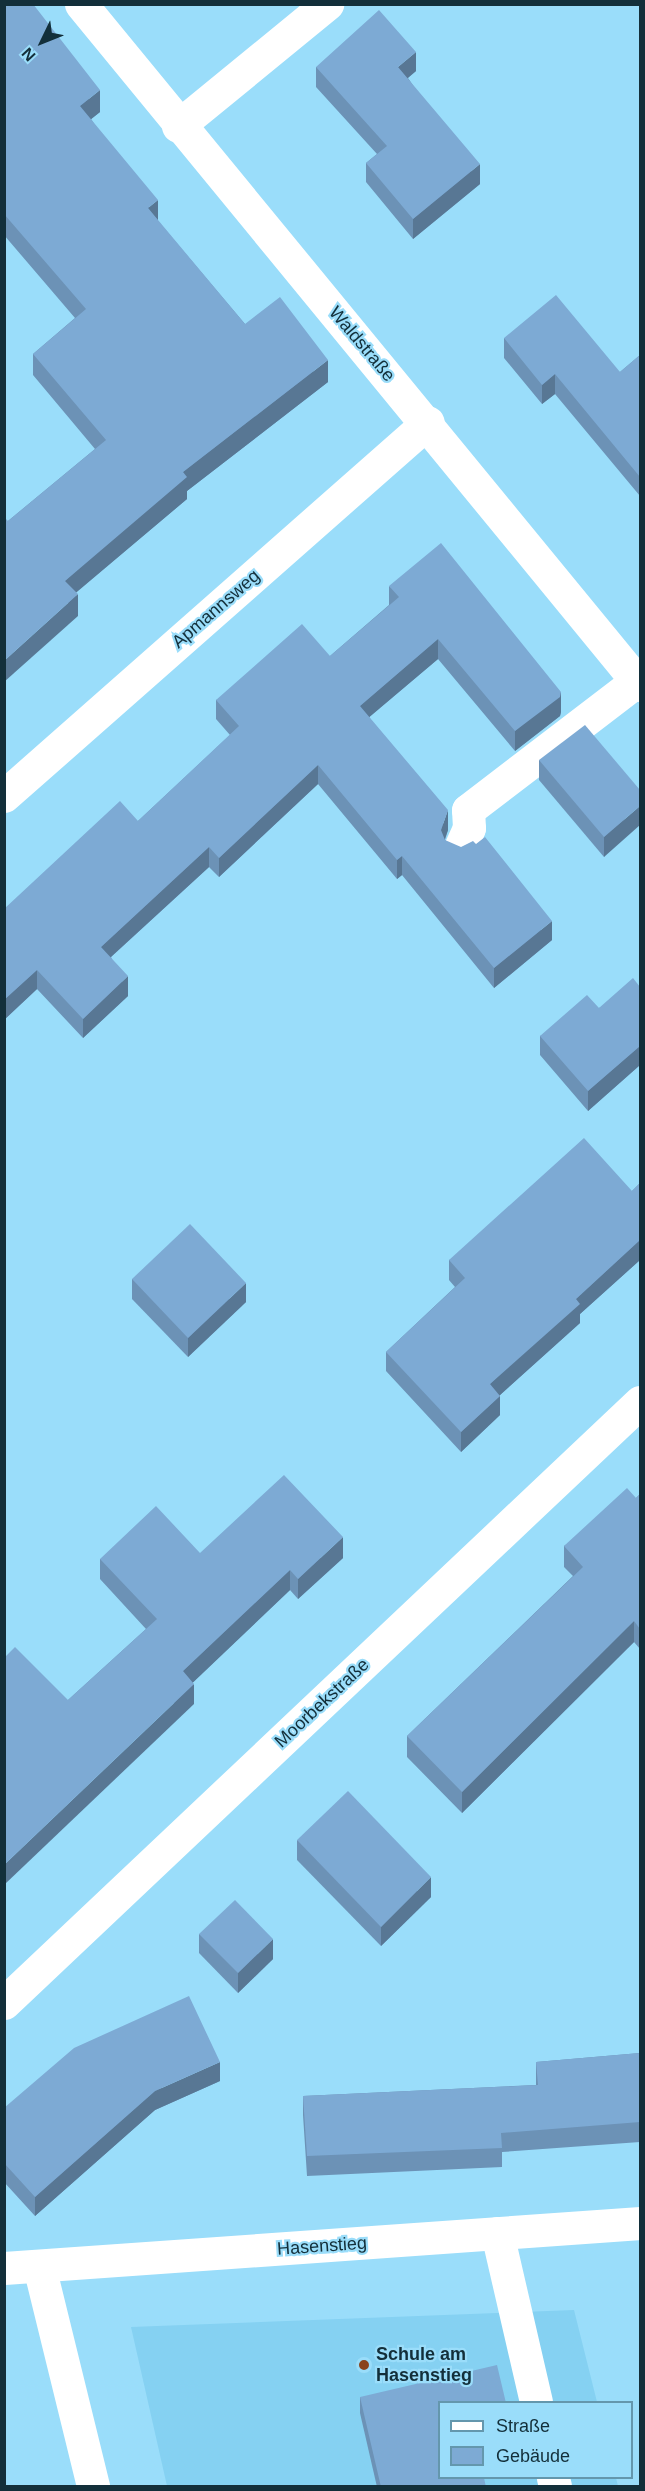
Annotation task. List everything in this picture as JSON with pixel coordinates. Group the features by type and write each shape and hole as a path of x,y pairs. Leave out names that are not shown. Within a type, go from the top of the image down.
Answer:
{"street":[{"name":"Waldstraße","path":"81,4 178,126 428,422 639,683"},
{"path":"178,126 327,4"},
{"name":"Apmannsweg","path":"4,796 428,422"},
{"path":"460,848 469,828 468,810 639,683"},
{"name":"Moorbekstraße","path":"4,2003 640,1402"},
{"name":"Hasenstieg","path":"4,2268 640,2223"},
{"path":"497,2233 536,2401"},
{"path":"39,2266 93,2487"}],"shaded area":[{"name":"Schule am Hasenstieg","path":"574,2310 597,2401 438,2401 438,2479 616,2479 618,2486 167,2486 131,2327"}],"building":[{"path":"4,4 33,4 100,90 80,106 158,200 148,208 245,324 280,297 328,360 183,472 187,477 65,581 78,594 4,661 4,517 8,521 106,440 33,354 86,309 4,214"},
{"path":"379,10 416,52 398,67 480,164 413,219 366,163 387,146 316,67"},
{"path":"556,295 620,372 640,355 640,477 555,374 542,385 504,338"},
{"path":"441,543 561,692 560,697 515,731 438,639 360,706 448,810 441,830 445,840 461,847 473,841 476,844 485,837 552,921 494,968 402,856 397,860 318,765 219,858 209,847 101,947 128,976 83,1019 37,970 4,1000 4,909 120,801 138,821 239,726 216,700 302,624 330,656 399,597 389,586"},
{"path":"585,725 640,790 640,806 604,837 539,760"},
{"path":"633,978 640,987 640,1046 588,1091 540,1036 587,995 599,1008"},
{"path":"584,1138 632,1191 640,1183 640,1240 576,1299 580,1304 490,1384 500,1396 461,1432 386,1352 465,1278 449,1260"},
{"path":"190,1224 246,1283 188,1338 132,1279"},
{"path":"284,1475 343,1537 298,1579 290,1570 183,1671 194,1684 4,1865 4,1658 15,1647 68,1700 157,1619 100,1559 156,1506 200,1553"},
{"path":"627,1488 636,1498 640,1494 640,1629 634,1621 462,1792 407,1736 583,1567 564,1546"},
{"path":"348,1791 431,1877 381,1927 297,1840"},
{"path":"235,1900 273,1939 238,1973 199,1934"},
{"path":"189,1996 220,2062 155,2091 35,2197 4,2163 4,2108 74,2048"},
{"path":"640,2053 640,2122 501,2133 502,2148 307,2156 303,2096 538,2085 536,2062"},
{"path":"497,2365 506,2401 438,2401 438,2479 484,2479 486,2487 381,2487 360,2397"}],"place":[{"name":"Schule am Hasenstieg","path":"364,2365"}]}
